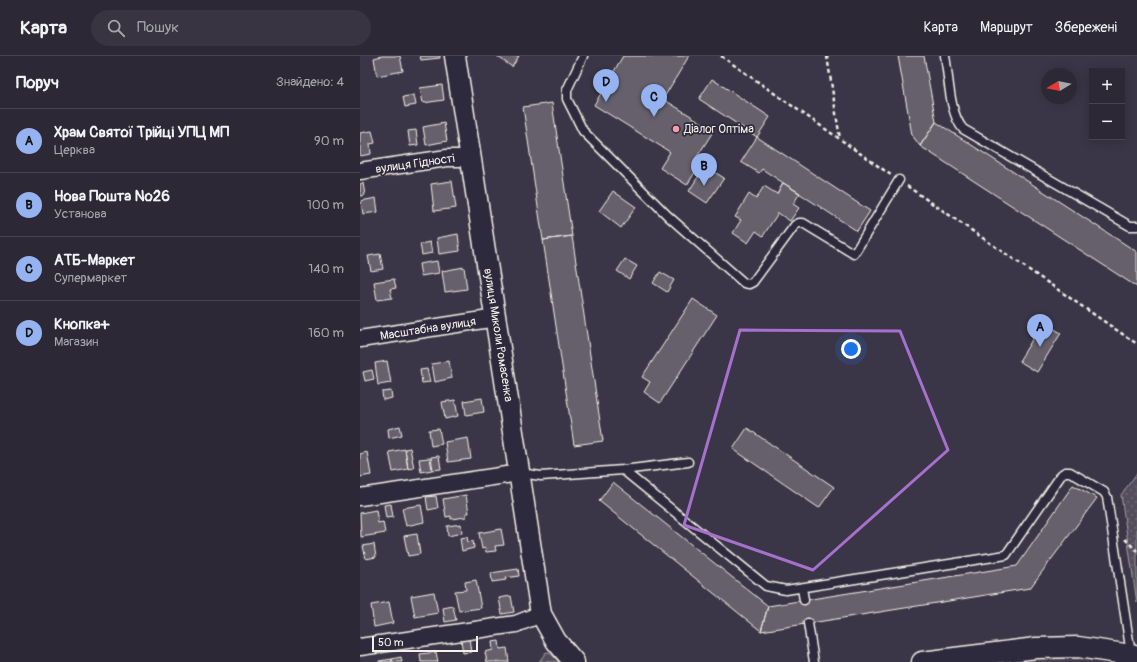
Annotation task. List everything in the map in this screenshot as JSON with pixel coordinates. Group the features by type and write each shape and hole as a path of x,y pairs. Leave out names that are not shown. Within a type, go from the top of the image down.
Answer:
{"street":[{"name":"вулиця Миколи Ромасенка","path":"455,56 541,614"},
{"name":"вулиця Гідності","path":"360,172 447,158 471,158"},
{"name":"Масштабна вулиця","path":"360,339 496,318"},
{"path":"360,497 519,473"},
{"path":"360,647 516,624 541,614 556,641 574,662"},
{"path":"922,662 1036,648 1078,647 1134,656"}],"lane":[{"path":"583,56 567,90 567,99 583,131 668,216 744,283 749,284 753,282 795,225 799,223 803,223 854,254 899,180"},
{"path":"945,56 954,112 957,122 963,129 1130,226 1137,226"},
{"path":"519,473 541,476 623,470 688,462"},
{"path":"623,470 766,586 786,590 1006,555 1062,474 1065,472 1070,472 1106,494 1134,656"},
{"path":"802,588 804,600"},
{"path":"808,623 814,662"}],"path":[{"path":"721,56 1137,344"},
{"path":"827,56 840,139"}],"highlighted area":[{"path":"740,330 900,331 948,450 813,570 684,525"}],"shaded area":[{"path":"1066,654 1111,662 959,662"}],"green space":[{"path":"1137,473 1137,603 1121,495"},
{"path":"546,652 550,653 559,662 539,662"}],"building":[{"path":"382,56 400,56 403,71 377,76 374,58"},
{"path":"420,56 440,56 440,58 421,60"},
{"path":"497,56 519,56 512,67"},
{"path":"623,56 689,56 663,99 714,130 695,160 701,163 687,185 660,168 670,152 594,105"},
{"path":"898,56 924,56 936,122 920,146 912,135"},
{"path":"712,79 770,117 757,137 699,99"},
{"path":"442,85 444,100 423,103 420,88"},
{"path":"414,95 416,105 405,107 403,97"},
{"path":"552,103 572,236 543,240 523,107"},
{"path":"936,122 1137,252 1137,287 920,146"},
{"path":"444,123 447,141 426,145 423,127"},
{"path":"416,130 418,145 410,146 408,131"},
{"path":"372,131 375,143 370,144 371,154 360,156 360,133"},
{"path":"757,137 870,211 857,231 762,169 759,173 741,162"},
{"path":"705,166 724,178 707,203 689,191"},
{"path":"452,181 456,208 434,211 431,184"},
{"path":"363,183 365,195 360,196 360,184"},
{"path":"783,183 800,193 793,204 799,208 790,221 778,213 763,236 756,231 748,243 733,233 741,220 735,217 749,194 756,199 764,186 777,194"},
{"path":"613,191 636,207 621,228 599,211"},
{"path":"376,198 378,212 363,214 361,201"},
{"path":"458,234 460,251 439,254 437,238"},
{"path":"572,236 603,441 574,445 543,240"},
{"path":"430,242 432,253 422,255 420,244"},
{"path":"380,254 383,269 371,271 368,256"},
{"path":"625,259 637,266 629,279 617,271"},
{"path":"437,261 439,273 421,276 419,264"},
{"path":"464,267 467,289 445,292 442,271"},
{"path":"660,272 674,280 667,292 653,283"},
{"path":"394,279 396,288 390,289 392,298 377,300 374,282"},
{"path":"693,299 717,315 660,403 644,392 650,382 642,377"},
{"path":"1043,322 1061,333 1037,372 1019,361"},
{"path":"387,361 391,383 378,385 375,363"},
{"path":"449,361 452,378 435,382 432,364"},
{"path":"427,369 430,382 422,383 420,370"},
{"path":"372,370 374,379 365,381 363,372"},
{"path":"391,391 392,398 383,400 382,392"},
{"path":"482,398 484,412 466,415 464,401"},
{"path":"455,400 458,416 445,419 442,402"},
{"path":"400,426 402,435 389,438 388,429"},
{"path":"747,428 834,487 819,508 733,449"},
{"path":"439,429 442,444 431,446 429,430"},
{"path":"468,438 471,459 448,462 445,442"},
{"path":"410,448 414,468 408,469 405,449"},
{"path":"405,449 408,469 393,472 389,452"},
{"path":"367,452 371,475 360,477 360,454"},
{"path":"439,456 441,469 433,470 431,457"},
{"path":"430,458 432,470 421,472 419,459"},
{"path":"613,482 768,606 761,631 599,501"},
{"path":"1073,485 1097,498 1030,588 761,631 768,606 1017,566"},
{"path":"466,495 469,513 466,513 466,517 451,519 451,516 446,517 443,499"},
{"path":"436,496 438,508 428,510 426,497"},
{"path":"391,504 393,517 386,518 384,505"},
{"path":"421,505 424,522 406,526 402,508"},
{"path":"376,510 378,523 383,522 385,533 361,537 360,513"},
{"path":"461,524 462,533 448,536 447,526"},
{"path":"501,529 504,545 495,546 496,551 486,552 485,548 482,549 479,533"},
{"path":"417,534 420,554 408,556 404,536"},
{"path":"467,537 468,542 473,541 474,548 462,551 460,538"},
{"path":"374,544 376,557 366,559 363,546"},
{"path":"518,569 519,576 492,582 491,573"},
{"path":"476,580 481,608 459,611 455,591 466,590 465,582"},
{"path":"434,592 438,613 415,617 411,596"},
{"path":"511,596 514,612 502,614 499,598"},
{"path":"389,602 393,623 374,627 371,605"},
{"path":"453,606 456,620 445,622 443,608"},
{"path":"469,638 471,652 463,653 461,640"},
{"path":"499,641 500,649 507,648 509,662 487,662 485,652 493,650 492,642"},
{"path":"436,652 438,662 421,662 420,654"},
{"path":"401,657 402,662 392,662 392,659"},
{"path":"392,659 392,662 379,662 379,661"}],"place":[{"name":"Кнопка+","path":"606,102"},
{"name":"АТБ-Маркет","path":"654,117"},
{"name":"Діалог Оптіма","path":"676,129"},
{"name":"Нова Пошта №26","path":"704,186"},
{"name":"Храм Святої Трійці УПЦ МП","path":"1040,347"}]}
